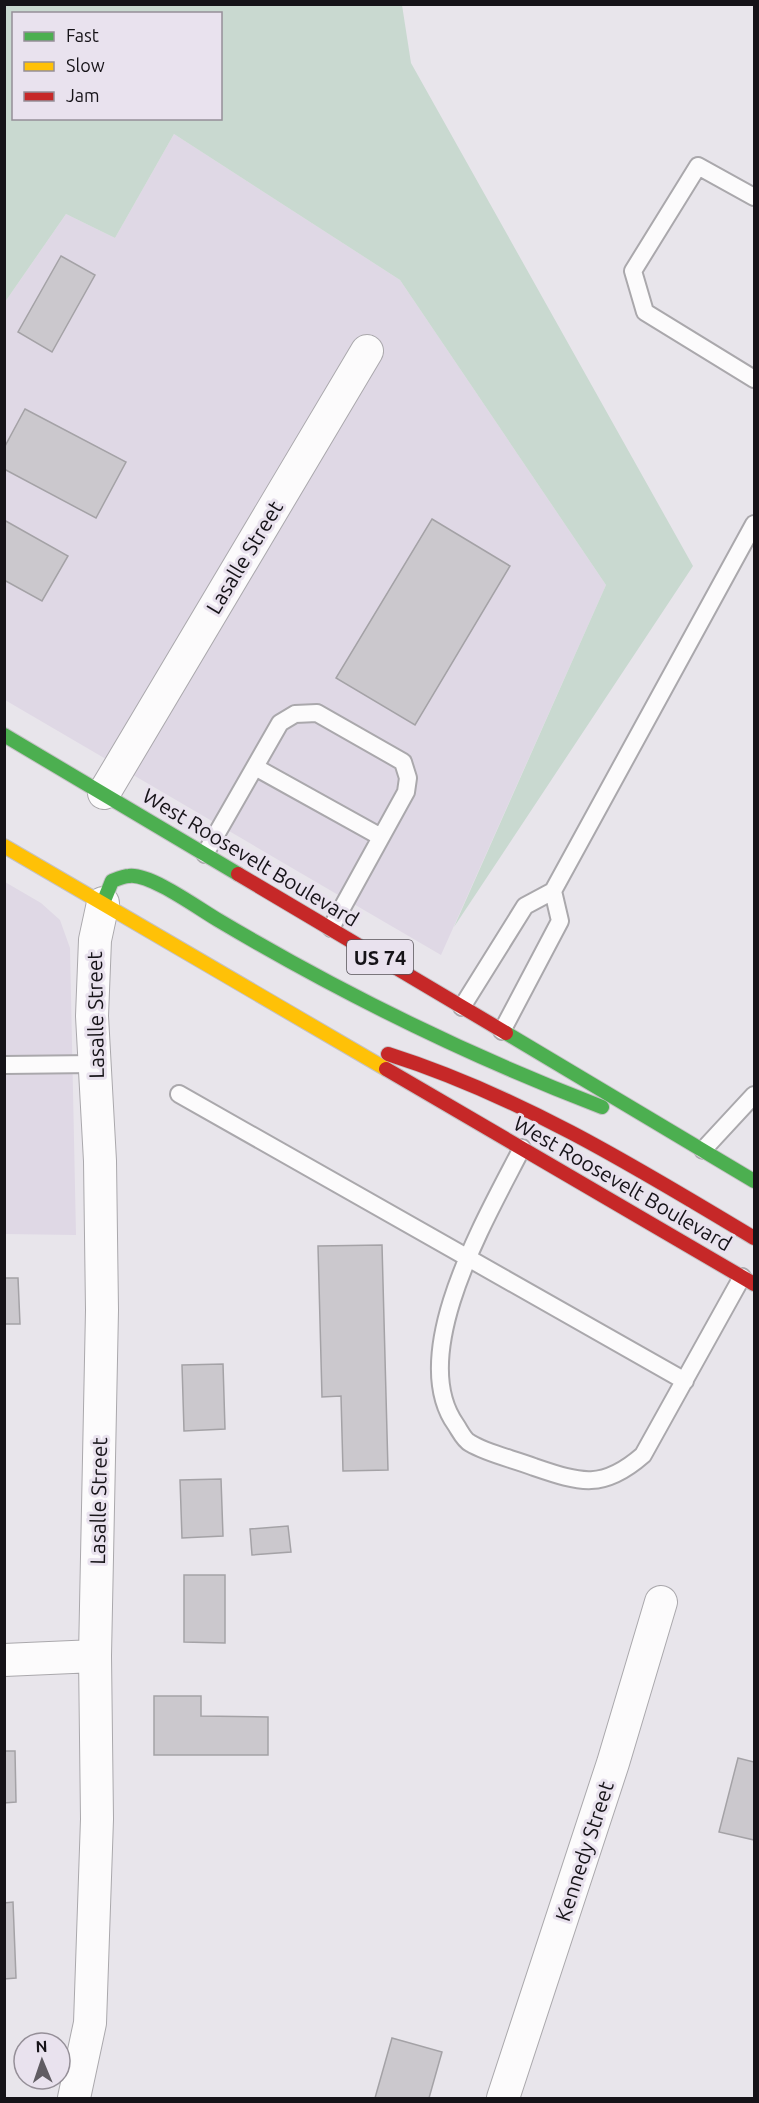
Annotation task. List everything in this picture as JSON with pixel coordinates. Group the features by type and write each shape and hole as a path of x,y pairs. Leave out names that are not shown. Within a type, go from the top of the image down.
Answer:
{"highway":[{"name":"West Roosevelt Boulevard","path":"4,735 754,1181"},
{"name":"West Roosevelt Boulevard","path":"4,846 748,1280"},
{"path":"103,903 112,881 131,875 150,881 265,947 414,1025 551,1089 677,1134"},
{"path":"334,1039 405,1059 466,1082 534,1114 650,1175 754,1238"}],"street":[{"name":"Lasalle Street","path":"104,793 367,351"},
{"name":"Lasalle Street","path":"74,2098 90,2023 97,1819 95,1656 102,1310 92,1016 95,940 103,903"},
{"name":"Kennedy Street","path":"502,2098 613,1763 661,1602"},
{"path":"4,1660 95,1656"}],"lane":[{"path":"754,197 698,166 633,271 645,312 754,379"},
{"path":"462,1007 525,906 553,891 754,524"},
{"path":"205,854 280,723 295,714 316,713 403,762 408,778 406,792 331,928"},
{"path":"255,766 381,837"},
{"path":"502,1030 560,921 553,891"},
{"path":"4,1065 95,1064"},
{"path":"179,1094 685,1381"},
{"path":"704,1150 754,1095"},
{"path":"522,1148 467,1257 440,1344 444,1398 450,1416 469,1443 575,1481 606,1478 630,1467 644,1455 685,1381 748,1280"}],"shaded area":[{"path":"5,4 402,5 411,63 693,566 454,927 606,585 400,280 174,134 115,238 66,214 5,302"},
{"path":"174,134 400,280 606,585 441,955 5,700 5,302 66,214 115,238"},
{"path":"5,882 41,903 60,920 70,948 76,1235 5,1234"}],"building":[{"path":"61,256 95,275 52,352 18,332"},
{"path":"25,409 126,462 96,518 4,469 4,448"},
{"path":"432,519 510,566 415,725 336,678"},
{"path":"4,520 68,556 42,601 4,580"},
{"path":"382,1245 388,1470 343,1471 341,1396 322,1397 318,1246"},
{"path":"4,1278 18,1278 20,1324 4,1324"},
{"path":"223,1364 225,1429 184,1431 182,1365"},
{"path":"221,1479 223,1536 182,1538 180,1480"},
{"path":"288,1526 291,1552 252,1555 250,1529"},
{"path":"184,1575 225,1575 225,1643 184,1642"},
{"path":"154,1696 201,1696 201,1716 268,1717 268,1755 154,1755"},
{"path":"4,1751 15,1751 16,1802 4,1803"},
{"path":"738,1758 754,1762 754,1840 719,1832"},
{"path":"13,1902 16,1978 4,1979 4,1903"},
{"path":"392,2038 442,2052 429,2098 375,2098"}],"traffic: fast":[{"path":"4,735 238,874"},
{"path":"103,903 112,881 129,876 149,880 264,947 358,998 503,1067 602,1107"},
{"path":"506,1033 754,1181"}],"traffic: slow":[{"path":"4,846 386,1069"}],"traffic: jam":[{"path":"238,874 506,1033"},
{"path":"388,1054 484,1090 531,1112 666,1185 754,1238"},
{"path":"386,1069 754,1284"}]}
